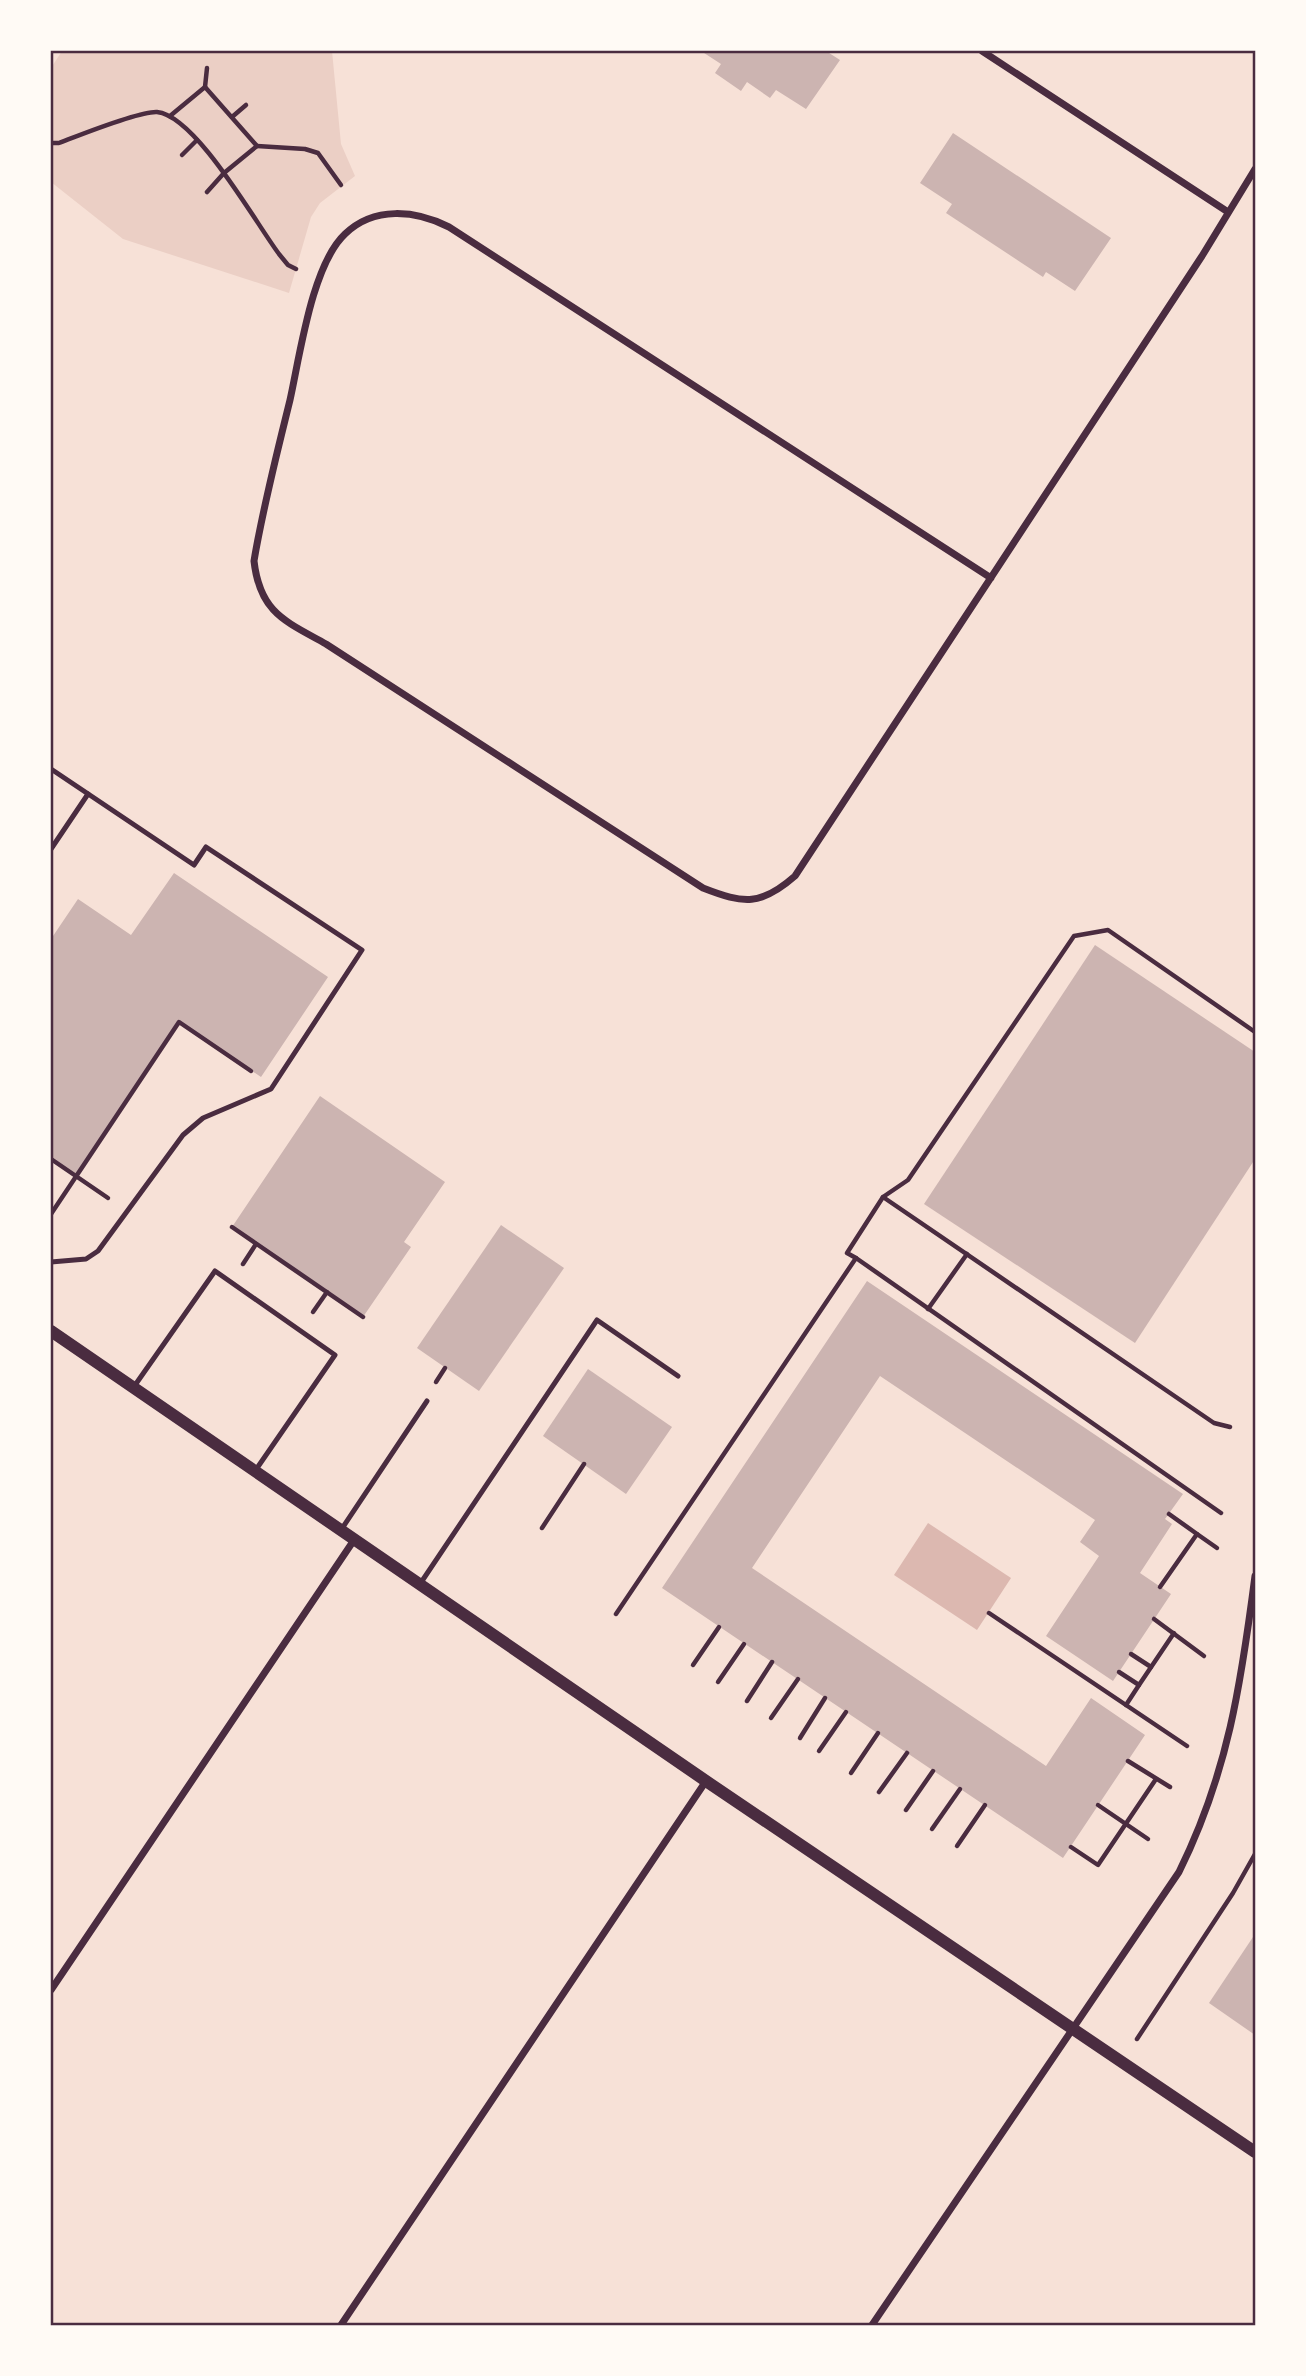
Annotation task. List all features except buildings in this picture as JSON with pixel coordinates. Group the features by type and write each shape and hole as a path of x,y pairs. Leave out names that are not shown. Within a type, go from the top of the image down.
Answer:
{"street":[{"path":"982,51 1228,212"},
{"path":"991,578 449,227 431,218 396,213 360,222 343,235 327,258 307,324 254,561 256,583 267,604 282,618 703,888 729,898 755,900 776,892 795,876 991,578 1202,256 1255,169"},
{"path":"51,1331 706,1781 1255,2152"},
{"path":"51,1990 354,1540"},
{"path":"872,2325 1072,2027 1164,1896 1193,1842 1208,1806 1234,1718 1255,1576"},
{"path":"341,2325 706,1781"}],"lane":[{"path":"51,769 194,865 206,847 362,950 271,1089 203,1118 188,1130 171,1149 98,1251 86,1259 51,1262"},
{"path":"51,849 88,794"},
{"path":"134,1388 215,1271 335,1355 255,1471"},
{"path":"419,1584 597,1320 678,1376"},
{"path":"341,1530 427,1401"}],"path":[{"path":"170,116 205,87 207,68"},
{"path":"205,87 257,145 305,149 318,153 341,185"},
{"path":"232,117 246,105"},
{"path":"51,143 59,143 117,122 156,112 170,116 188,128 273,246 288,265 296,270"},
{"path":"182,155 197,140"},
{"path":"207,192 223,173 257,145"},
{"path":"1221,1513 847,1253 883,1197 908,1180 1074,936 1108,930 1255,1032"},
{"path":"51,1214 179,1022 255,1073"},
{"path":"51,1158 127,1212"},
{"path":"883,1197 1214,1423 1230,1427"},
{"path":"232,1227 363,1317"},
{"path":"928,1309 967,1254"},
{"path":"616,1614 856,1258"},
{"path":"542,1528 584,1464"},
{"path":"1169,1514 1217,1548"},
{"path":"1160,1587 1197,1534"},
{"path":"989,1613 1186,1746"},
{"path":"1154,1619 1205,1656"},
{"path":"693,1665 719,1627"},
{"path":"1126,1705 1174,1633"},
{"path":"718,1682 744,1644"},
{"path":"1131,1654 1151,1667"},
{"path":"747,1701 772,1662"},
{"path":"1119,1672 1139,1685"},
{"path":"771,1718 798,1679"},
{"path":"800,1738 825,1698"},
{"path":"819,1751 846,1712"},
{"path":"850,1773 878,1733"},
{"path":"879,1792 907,1753"},
{"path":"1128,1761 1170,1787"},
{"path":"906,1810 933,1771"},
{"path":"1071,1847 1098,1865 1156,1779"},
{"path":"932,1829 960,1789"},
{"path":"957,1846 985,1805"},
{"path":"1098,1805 1148,1839"},
{"path":"1145,2027 1233,1893 1255,1854"}],"shaded area":[{"path":"62,51 332,51 341,144 355,176 320,203 311,217 289,293 123,239 51,182 51,68"},
{"path":"928,1523 1011,1578 977,1630 894,1575"}]}
